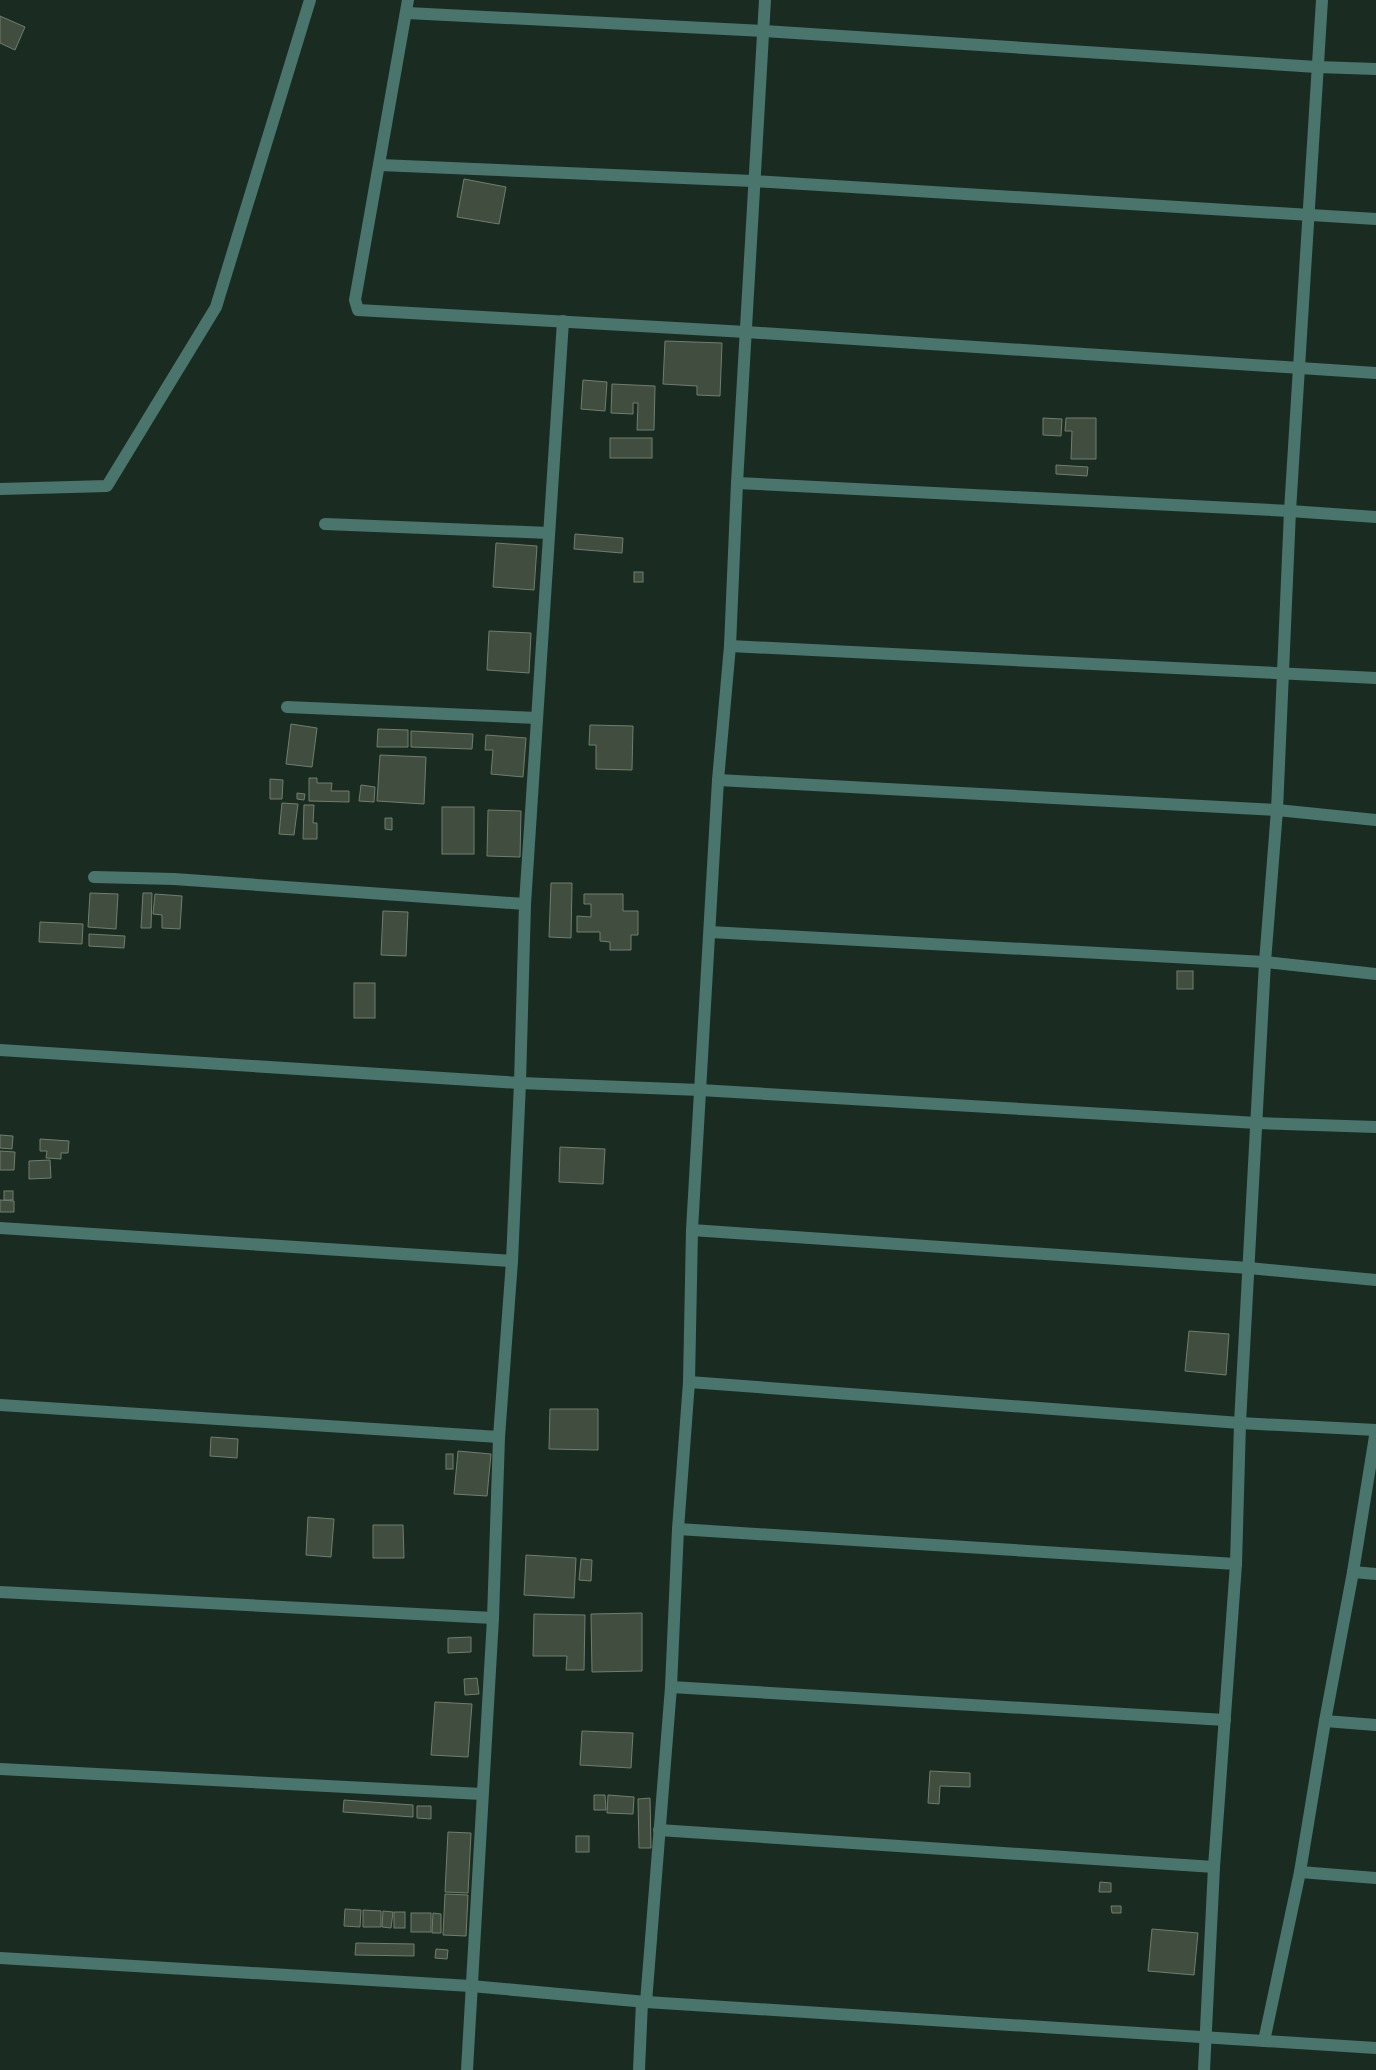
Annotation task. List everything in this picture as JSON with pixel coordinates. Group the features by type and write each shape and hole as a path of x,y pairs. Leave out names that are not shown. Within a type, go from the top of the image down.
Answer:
{"street":[{"path":"0,489 107,486 216,307 310,0"},
{"path":"638,2070 671,1688 678,1529 690,1382 692,1230 718,780 730,646 753,181 765,0"},
{"path":"1204,2070 1214,1867 1236,1564 1240,1423 1265,962 1277,810 1298,367 1316,67 1322,0"},
{"path":"1376,69 1316,67 408,6 355,300 358,310 746,332 1376,373"},
{"path":"380,165 753,181 1376,219"},
{"path":"467,2070 493,1618 499,1437 512,1261 525,904 563,321"},
{"path":"737,483 1290,511 1376,518"},
{"path":"325,524 549,533"},
{"path":"730,646 1376,678"},
{"path":"287,707 537,718"},
{"path":"718,780 1277,810 1376,820"},
{"path":"94,878 174,879 525,904"},
{"path":"710,932 1265,962 1376,974"},
{"path":"0,1050 520,1082 700,1090 1257,1123 1376,1127"},
{"path":"0,1228 512,1261"},
{"path":"692,1230 1249,1268 1376,1280"},
{"path":"690,1382 1240,1423 1376,1430 1300,1872 1264,2042"},
{"path":"0,1405 499,1437"},
{"path":"678,1529 1236,1564"},
{"path":"1353,1572 1376,1574"},
{"path":"0,1592 493,1618"},
{"path":"671,1688 1225,1720"},
{"path":"1325,1721 1376,1725"},
{"path":"0,1769 482,1794"},
{"path":"660,1830 1214,1867"},
{"path":"1300,1872 1376,1878"},
{"path":"0,1958 471,1986 644,2002 1376,2048"}],"building":[{"path":"0,16 25,27 15,50 0,43"},
{"path":"464,179 506,187 499,224 457,217"},
{"path":"665,341 722,343 720,396 697,395 697,386 663,384"},
{"path":"583,380 607,382 605,411 581,409"},
{"path":"612,384 655,386 654,430 637,430 638,403 633,403 633,414 611,413"},
{"path":"1043,418 1062,419 1061,436 1043,435"},
{"path":"1066,418 1096,418 1096,459 1071,459 1072,431 1065,431"},
{"path":"610,438 652,438 652,458 610,458"},
{"path":"1056,465 1088,467 1087,476 1056,474"},
{"path":"575,534 623,538 622,553 574,549"},
{"path":"496,543 537,546 534,590 493,587"},
{"path":"634,572 643,572 643,582 634,582"},
{"path":"489,631 531,633 529,673 487,670"},
{"path":"291,724 317,728 312,767 286,764"},
{"path":"590,725 633,726 632,770 596,769 596,745 589,745"},
{"path":"378,729 408,730 408,747 377,747"},
{"path":"411,731 473,734 472,749 411,747"},
{"path":"486,735 526,738 523,777 491,774 493,750 485,750"},
{"path":"380,755 426,757 424,804 377,801"},
{"path":"309,778 317,778 317,783 332,783 331,791 349,791 349,802 309,801"},
{"path":"270,779 283,780 282,799 270,799"},
{"path":"361,785 375,787 374,802 359,801"},
{"path":"297,793 305,794 304,800 297,799"},
{"path":"282,803 298,804 294,835 279,834"},
{"path":"304,805 314,805 313,823 317,823 317,839 303,839"},
{"path":"442,807 474,807 474,854 442,854"},
{"path":"488,810 521,811 520,857 487,856"},
{"path":"385,818 392,818 392,830 385,829"},
{"path":"551,883 572,883 571,938 549,937"},
{"path":"90,893 118,894 116,929 88,927"},
{"path":"143,893 152,893 151,928 141,928"},
{"path":"155,894 182,896 180,929 162,928 162,915 153,914"},
{"path":"584,894 623,894 623,911 638,911 638,935 631,935 631,950 610,950 610,942 600,941 600,932 577,932 577,916 591,917 591,904 584,904"},
{"path":"383,911 408,912 406,956 381,955"},
{"path":"40,922 83,924 82,944 39,942"},
{"path":"89,934 125,936 124,948 89,946"},
{"path":"1177,971 1193,971 1193,989 1177,989"},
{"path":"354,983 375,983 375,1018 354,1018"},
{"path":"0,1135 13,1136 12,1149 0,1148"},
{"path":"40,1139 69,1141 68,1153 61,1153 61,1159 46,1158 47,1151 40,1151"},
{"path":"560,1147 605,1149 603,1184 559,1182"},
{"path":"0,1151 15,1152 14,1170 0,1170"},
{"path":"50,1160 51,1178 29,1179 29,1161"},
{"path":"4,1191 13,1191 13,1200 4,1200"},
{"path":"0,1200 14,1201 14,1212 0,1212"},
{"path":"1189,1331 1229,1334 1226,1375 1185,1371"},
{"path":"550,1409 598,1409 598,1450 549,1449"},
{"path":"211,1437 238,1439 237,1458 210,1456"},
{"path":"458,1451 491,1454 487,1496 454,1494"},
{"path":"446,1454 453,1454 453,1469 446,1469"},
{"path":"308,1517 334,1519 331,1557 306,1555"},
{"path":"373,1525 403,1525 404,1558 373,1558"},
{"path":"526,1555 576,1558 574,1598 524,1595"},
{"path":"581,1559 592,1560 591,1581 579,1580"},
{"path":"642,1613 642,1671 592,1672 591,1614"},
{"path":"534,1614 585,1615 584,1670 566,1670 567,1656 533,1656"},
{"path":"471,1637 471,1652 448,1653 448,1638"},
{"path":"477,1678 479,1694 465,1695 464,1679"},
{"path":"435,1702 472,1704 468,1757 431,1755"},
{"path":"582,1731 633,1733 631,1768 580,1765"},
{"path":"930,1771 970,1773 970,1787 940,1786 939,1804 928,1803"},
{"path":"594,1795 605,1795 606,1810 594,1810"},
{"path":"608,1795 634,1797 633,1814 607,1813"},
{"path":"650,1798 651,1848 639,1848 638,1799"},
{"path":"344,1800 413,1805 413,1817 343,1812"},
{"path":"417,1806 431,1806 431,1819 417,1818"},
{"path":"448,1832 471,1833 468,1893 445,1892"},
{"path":"576,1836 589,1836 589,1852 576,1852"},
{"path":"1100,1882 1111,1883 1111,1892 1099,1892"},
{"path":"445,1894 468,1895 466,1936 443,1935"},
{"path":"1111,1906 1121,1906 1121,1913 1112,1913"},
{"path":"345,1909 361,1910 360,1927 344,1926"},
{"path":"363,1910 381,1911 381,1927 363,1927"},
{"path":"383,1911 393,1912 391,1928 382,1927"},
{"path":"394,1912 405,1912 405,1928 394,1928"},
{"path":"411,1913 431,1913 431,1932 411,1932"},
{"path":"433,1913 441,1914 441,1933 432,1933"},
{"path":"1152,1929 1198,1933 1194,1975 1148,1971"},
{"path":"356,1943 414,1944 414,1956 355,1955"},
{"path":"436,1949 448,1950 447,1959 435,1958"}]}
